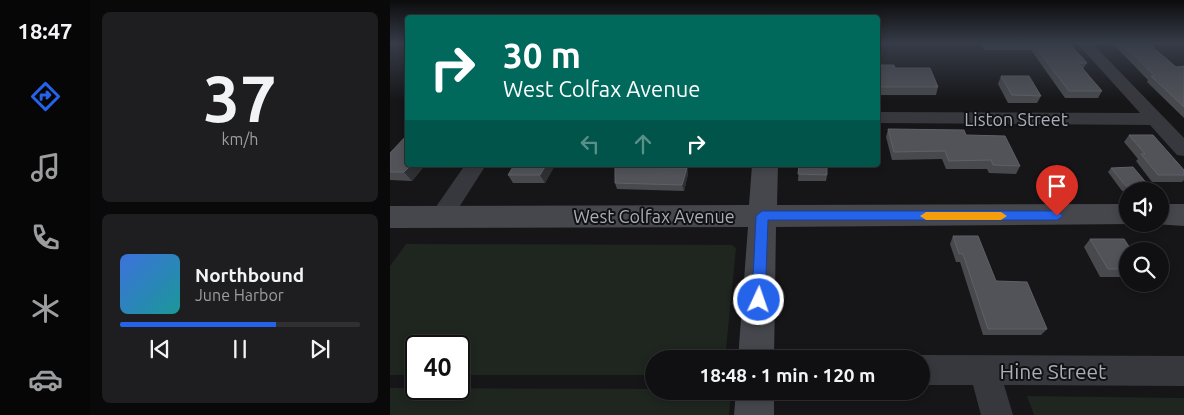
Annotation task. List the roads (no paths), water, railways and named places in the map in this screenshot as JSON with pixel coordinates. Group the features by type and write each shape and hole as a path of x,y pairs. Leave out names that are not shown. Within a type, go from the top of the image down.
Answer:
{"street":[{"path":"1102,62 1184,150"},
{"name":"Liston Street","path":"880,118 1155,119"},
{"path":"441,216 475,167"},
{"path":"756,350 765,167"},
{"name":"West Colfax Avenue","path":"390,217 1119,215"},
{"path":"1169,215 1184,215"},
{"name":"Hine Street","path":"930,370 1184,371"},
{"path":"984,371 997,415"},
{"path":"754,415 755,400"}]}
